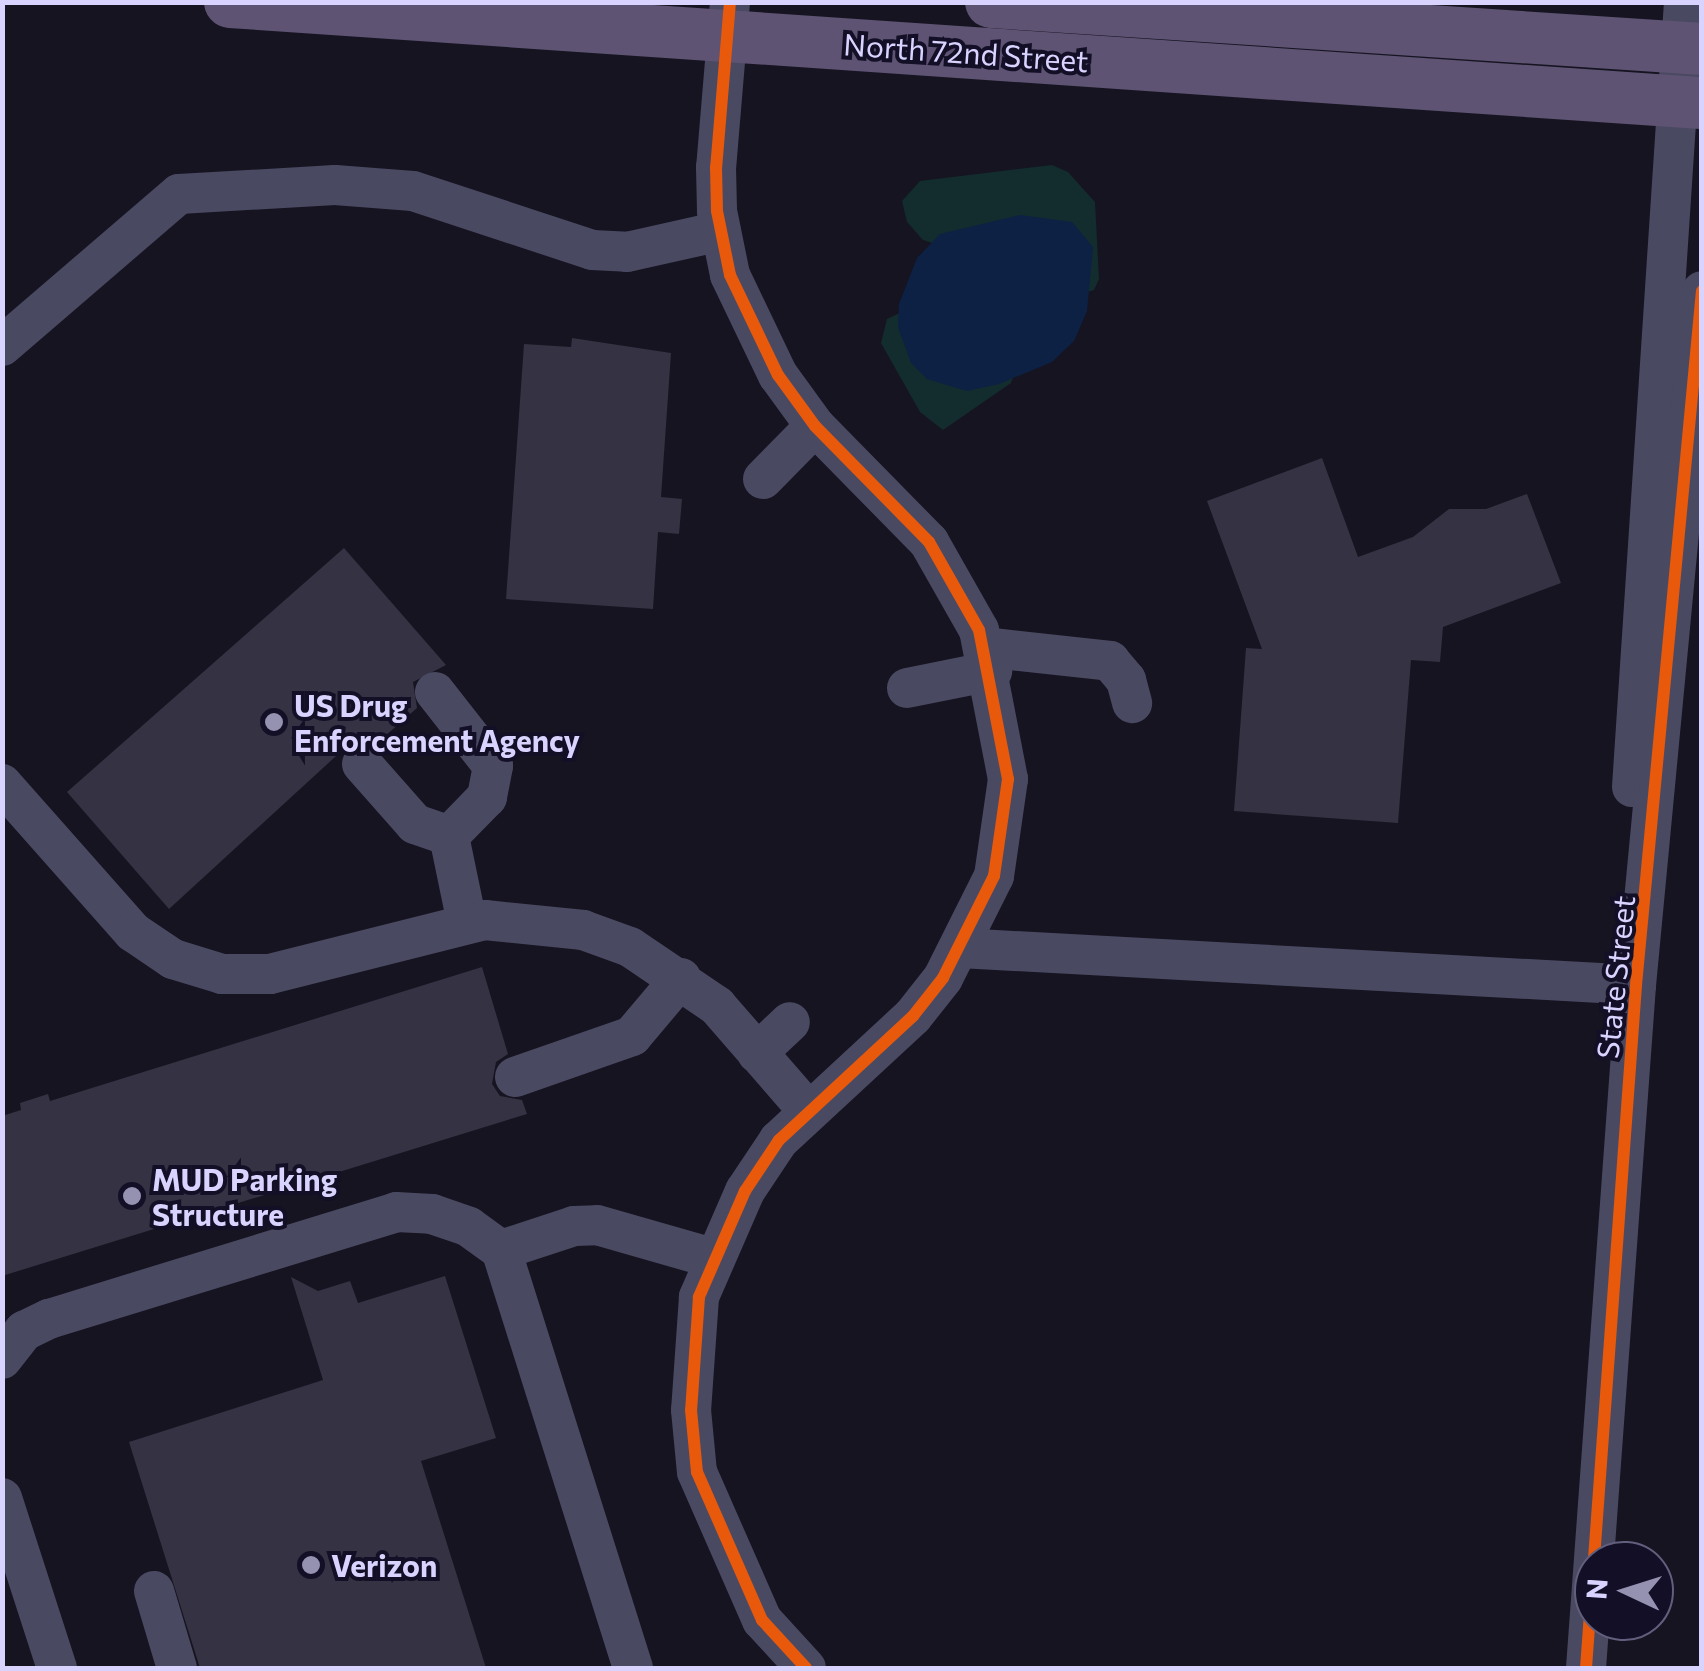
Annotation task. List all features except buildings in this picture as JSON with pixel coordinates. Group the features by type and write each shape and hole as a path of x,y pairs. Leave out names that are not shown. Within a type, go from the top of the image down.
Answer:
{"main road":[{"name":"North 72nd Street","path":"230,2 728,19 1689,102"},
{"name":"North 72nd Street","path":"991,2 1688,33"}],"street":[{"path":"728,19 716,168 721,232 751,327 815,426 929,542 988,659 1008,779 994,876 960,948 913,1016 808,1112 745,1191 712,1258 693,1348 697,1472 762,1620 799,1667"},
{"name":"State Street","path":"1636,985 1628,916 1629,844 1689,102 1688,33"},
{"path":"2,346 179,194 335,185 413,190 592,250 628,252 721,232"},
{"name":"State Street","path":"1586,1668 1636,985 1702,291"},
{"path":"763,479 815,426"},
{"path":"907,688 988,659 1110,660 1126,680 1132,703"},
{"path":"435,692 492,766 487,797 449,836"},
{"path":"362,764 416,824 449,836"},
{"path":"2,784 132,932 190,964 222,974 270,974 467,923 533,920 583,930 630,947 681,978 757,1052 808,1112"},
{"path":"449,836 467,923"},
{"path":"960,948 1636,985"},
{"path":"516,1077 632,1036 681,978"},
{"path":"757,1052 790,1022"},
{"path":"2,1359 24,1331 49,1319 364,1219 432,1214 469,1227 500,1250 633,1668"},
{"path":"500,1250 574,1226 598,1225 712,1258"},
{"path":"2,1498 57,1668"},
{"path":"154,1590 177,1668"}],"green space":[{"path":"1052,165 1068,172 1095,202 1099,279 1094,290 1084,293 923,240 907,222 902,201 920,181"},
{"path":"906,310 1016,369 1011,383 943,430 920,412 881,343 887,319"}],"water":[{"path":"1020,215 1072,222 1093,247 1087,311 1074,341 1052,362 999,384 967,391 927,379 911,363 898,327 899,304 917,258 940,234"}],"cycle path":[{"path":"730,2 716,167 717,211 730,275 778,375 815,426 929,542 979,630 1008,779 994,876 943,978 913,1016 779,1140 745,1191 699,1297 691,1410 697,1472 762,1620 806,1668"},
{"path":"1586,1668 1636,985 1702,291"}],"place":[{"name":"US Drug Enforcement Agency","path":"274,722"},
{"name":"MUD Parking Structure","path":"132,1196"},
{"name":"Verizon","path":"311,1565"}]}
